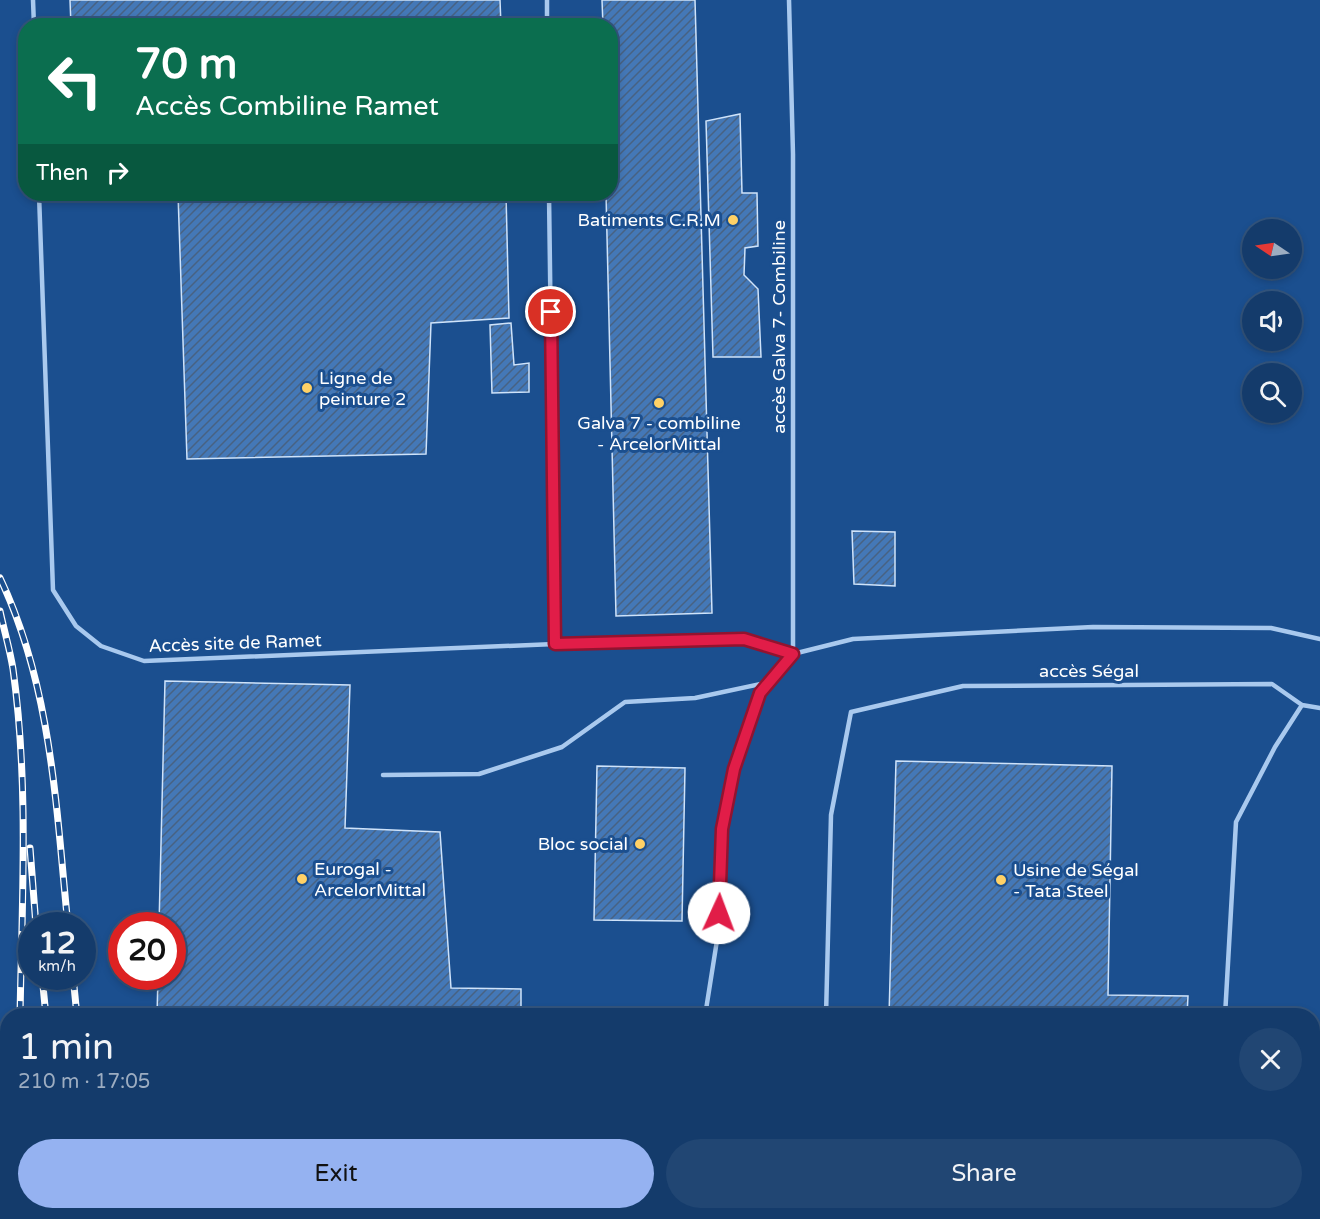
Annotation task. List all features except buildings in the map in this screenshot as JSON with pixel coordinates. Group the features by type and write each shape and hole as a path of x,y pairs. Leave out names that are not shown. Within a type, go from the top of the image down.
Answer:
{"lane":[{"path":"33,0 34,18"},
{"path":"547,0 547,18"},
{"name":"accès Galva 7- Combiline","path":"789,0 793,154 793,654"},
{"name":"Accès site de Ramet","path":"39,201 53,590 76,626 101,645 144,661 555,644 744,639 793,654"},
{"path":"549,201 555,644"},
{"path":"706,1008 718,934 724,819 734,769 760,693 793,654 853,639 1093,627 1270,628 1320,639"},
{"path":"383,775 479,774 562,747 625,702 695,698 770,682"},
{"name":"accès Ségal","path":"826,1008 831,815 850,712 963,686 1272,684 1302,705"},
{"path":"1225,1008 1236,822 1275,747 1302,705 1320,708"}],"railway":[{"path":"0,578 31,662 41,705 55,793 67,912"},
{"path":"0,611 13,669 21,755 23,842 20,1008"},
{"path":"30,848 35,912"},
{"path":"43,990 45,1008"},
{"path":"74,990 76,1008"}],"place":[{"name":"Batiments C.R.M","path":"733,220"},
{"name":"Ligne de peinture 2","path":"307,388"},
{"name":"Galva 7 - combiline - ArcelorMittal","path":"659,403"},
{"name":"Bloc social","path":"640,844"},
{"name":"Eurogal - ArcelorMittal","path":"302,879"},
{"name":"Usine de Ségal - Tata Steel","path":"1001,880"}],"route":[{"path":"551,312 555,644 744,639 793,654 760,693 734,769 722,829 719,913"}]}
